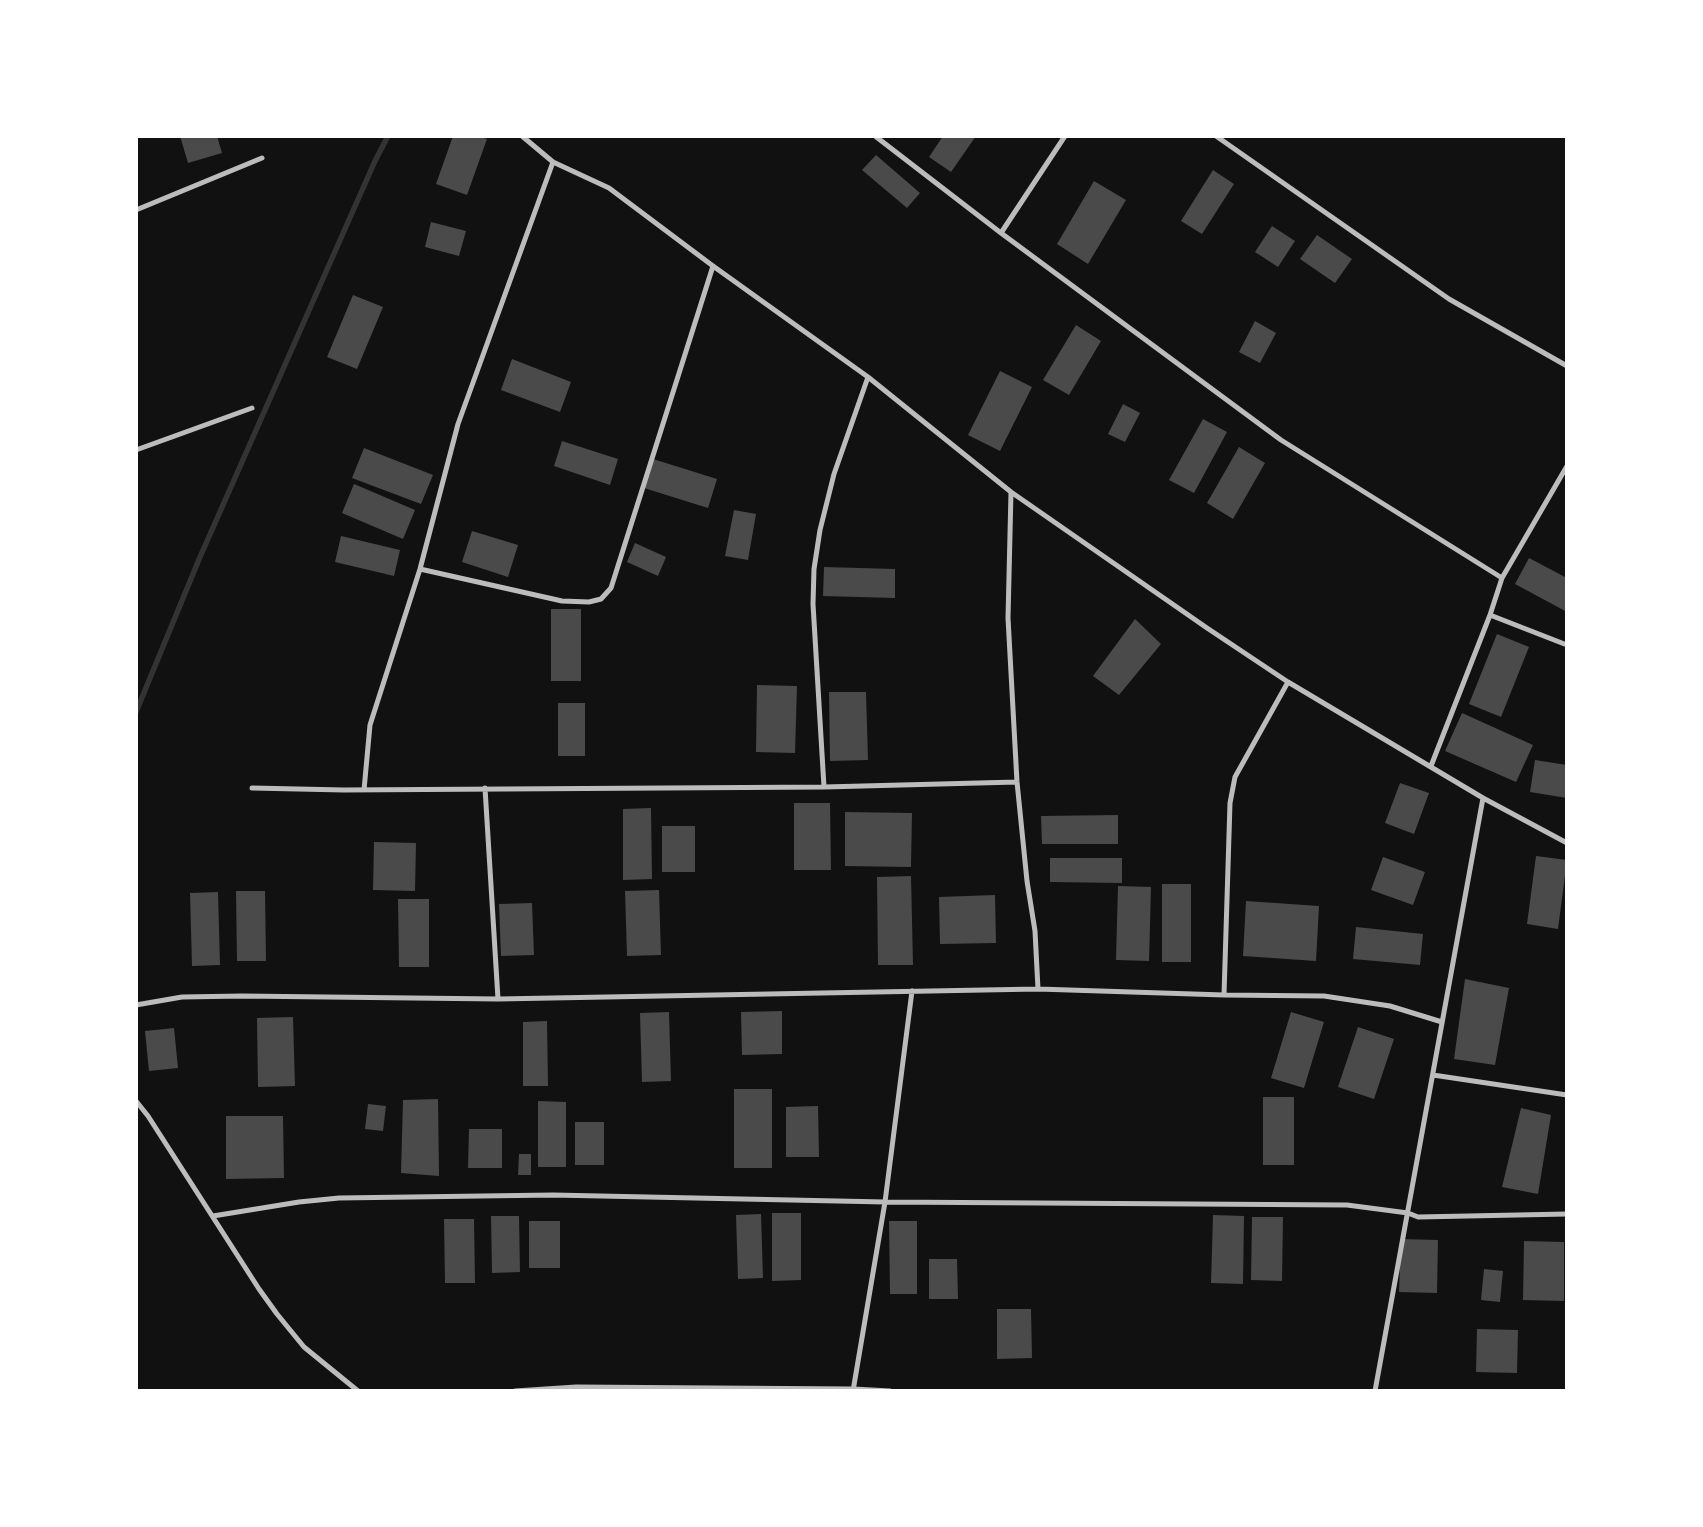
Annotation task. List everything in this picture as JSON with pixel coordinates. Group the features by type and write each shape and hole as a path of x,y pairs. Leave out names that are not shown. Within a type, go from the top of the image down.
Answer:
{"street":[{"path":"522,136 553,162 609,188 713,266 868,377 1011,492 1207,628 1288,682 1483,798 1567,843"},
{"path":"875,136 1001,233 1281,440 1502,578"},
{"path":"1001,233 1065,136"},
{"path":"1216,136 1450,299 1567,366"},
{"path":"136,210 262,158"},
{"path":"364,790 370,726 420,569 458,424 553,162"},
{"path":"420,569 562,601 590,602 601,599 611,588 713,266"},
{"path":"824,787 813,604 814,569 820,530 834,474 868,377"},
{"path":"136,450 252,408"},
{"path":"1431,766 1490,615 1502,578 1567,466"},
{"path":"1011,492 1008,618 1017,782 1026,881 1034,931 1038,989"},
{"path":"1490,615 1567,645"},
{"path":"1224,995 1230,803 1236,777 1288,682"},
{"path":"252,788 364,790 824,787 1017,782"},
{"path":"485,788 498,1000"},
{"path":"1375,1391 1483,798"},
{"path":"136,1005 182,997 242,996 498,1000 1038,989 1324,996 1390,1006 1442,1022"},
{"path":"854,1390 885,1202 912,991"},
{"path":"1433,1075 1567,1095"},
{"path":"136,1101 148,1116 259,1289 304,1347 358,1391"},
{"path":"213,1216 300,1202 339,1198 554,1195 885,1202 1346,1205 1408,1213 1418,1217 1567,1214"},
{"path":"515,1391 576,1388 890,1391"}],"building":[{"path":"180,136 217,136 222,153 188,163"},
{"path":"453,136 478,136 487,139 467,195 436,184"},
{"path":"943,136 976,136 951,172 929,157"},
{"path":"876,155 920,193 907,208 862,170"},
{"path":"1213,170 1234,184 1202,234 1181,221"},
{"path":"1094,181 1126,200 1088,264 1057,244"},
{"path":"431,222 466,231 459,256 425,247"},
{"path":"1272,226 1295,241 1278,267 1255,252"},
{"path":"1317,235 1352,259 1335,283 1300,259"},
{"path":"353,295 383,307 357,369 327,357"},
{"path":"1255,321 1276,333 1260,363 1239,352"},
{"path":"1076,325 1101,341 1069,395 1043,380"},
{"path":"512,359 571,382 560,412 501,390"},
{"path":"1000,371 1032,387 1000,451 968,435"},
{"path":"1123,404 1140,413 1125,442 1108,434"},
{"path":"1203,419 1227,432 1194,493 1169,480"},
{"path":"562,441 618,459 610,485 554,466"},
{"path":"1239,447 1265,463 1233,519 1207,503"},
{"path":"364,448 433,475 421,504 352,478"},
{"path":"653,459 717,479 708,508 644,488"},
{"path":"354,484 415,510 403,539 342,513"},
{"path":"734,510 756,514 748,560 725,556"},
{"path":"472,531 518,545 508,577 462,562"},
{"path":"341,536 400,550 394,576 335,562"},
{"path":"635,543 666,557 658,576 627,562"},
{"path":"1529,558 1567,578 1567,612 1515,584"},
{"path":"824,567 895,569 895,598 823,596"},
{"path":"551,609 581,609 581,681 551,681"},
{"path":"1135,619 1161,644 1119,695 1093,676"},
{"path":"1497,634 1529,647 1501,717 1469,704"},
{"path":"757,685 797,686 795,753 756,752"},
{"path":"829,692 866,692 868,760 830,761"},
{"path":"558,703 585,703 585,756 558,756"},
{"path":"1462,713 1533,745 1516,782 1445,751"},
{"path":"1535,760 1567,765 1567,798 1530,792"},
{"path":"1400,783 1429,793 1414,834 1385,823"},
{"path":"794,803 830,803 831,870 794,870"},
{"path":"651,808 652,879 623,880 623,809"},
{"path":"845,812 912,813 911,867 845,866"},
{"path":"1118,815 1118,844 1042,844 1041,816"},
{"path":"662,826 695,826 695,872 662,872"},
{"path":"374,842 416,843 415,891 373,890"},
{"path":"1536,856 1567,860 1558,929 1527,924"},
{"path":"1383,857 1425,872 1413,905 1371,890"},
{"path":"1050,858 1122,858 1122,883 1050,882"},
{"path":"911,876 913,965 878,965 877,877"},
{"path":"1162,884 1191,884 1191,962 1162,962"},
{"path":"1118,886 1151,887 1149,961 1116,960"},
{"path":"659,890 661,955 627,956 625,891"},
{"path":"236,891 265,891 266,961 237,961"},
{"path":"218,892 220,965 192,966 190,893"},
{"path":"995,895 996,943 940,944 939,897"},
{"path":"398,899 429,899 429,967 399,967"},
{"path":"1246,901 1319,906 1316,961 1243,956"},
{"path":"532,903 534,955 501,956 499,904"},
{"path":"1356,927 1423,934 1420,965 1353,959"},
{"path":"1465,979 1509,988 1495,1065 1454,1059"},
{"path":"782,1011 782,1054 742,1055 741,1012"},
{"path":"669,1012 671,1081 642,1082 640,1013"},
{"path":"1291,1012 1324,1022 1304,1088 1271,1078"},
{"path":"293,1017 295,1086 258,1087 257,1018"},
{"path":"547,1021 548,1086 523,1086 523,1022"},
{"path":"1358,1027 1394,1039 1374,1099 1338,1087"},
{"path":"174,1028 178,1068 149,1071 145,1031"},
{"path":"734,1089 772,1089 772,1168 734,1168"},
{"path":"1263,1097 1294,1097 1294,1165 1263,1165"},
{"path":"438,1099 439,1176 401,1173 403,1100"},
{"path":"538,1101 566,1102 566,1167 538,1167"},
{"path":"368,1104 386,1106 383,1131 365,1129"},
{"path":"818,1106 819,1157 786,1157 786,1107"},
{"path":"1521,1108 1551,1115 1538,1194 1502,1187"},
{"path":"226,1116 283,1116 284,1178 226,1179"},
{"path":"575,1122 604,1122 604,1165 575,1165"},
{"path":"469,1129 502,1129 502,1168 468,1168"},
{"path":"519,1154 531,1154 531,1175 518,1175"},
{"path":"772,1213 801,1213 801,1280 772,1281"},
{"path":"761,1214 763,1278 738,1279 736,1215"},
{"path":"1213,1215 1244,1216 1243,1284 1211,1283"},
{"path":"491,1216 519,1216 520,1272 492,1273"},
{"path":"1252,1217 1283,1217 1282,1281 1251,1280"},
{"path":"444,1219 474,1219 475,1283 445,1283"},
{"path":"529,1221 560,1221 560,1268 529,1268"},
{"path":"889,1221 917,1221 917,1294 890,1294"},
{"path":"1401,1239 1438,1240 1437,1293 1399,1292"},
{"path":"1524,1241 1564,1242 1564,1301 1523,1300"},
{"path":"929,1259 957,1259 958,1299 929,1299"},
{"path":"1484,1269 1503,1271 1500,1302 1481,1300"},
{"path":"997,1309 1031,1309 1032,1358 997,1359"},
{"path":"1477,1329 1518,1330 1517,1373 1476,1372"}],"waterway":[{"path":"136,712 200,557 375,161 388,136"}]}
